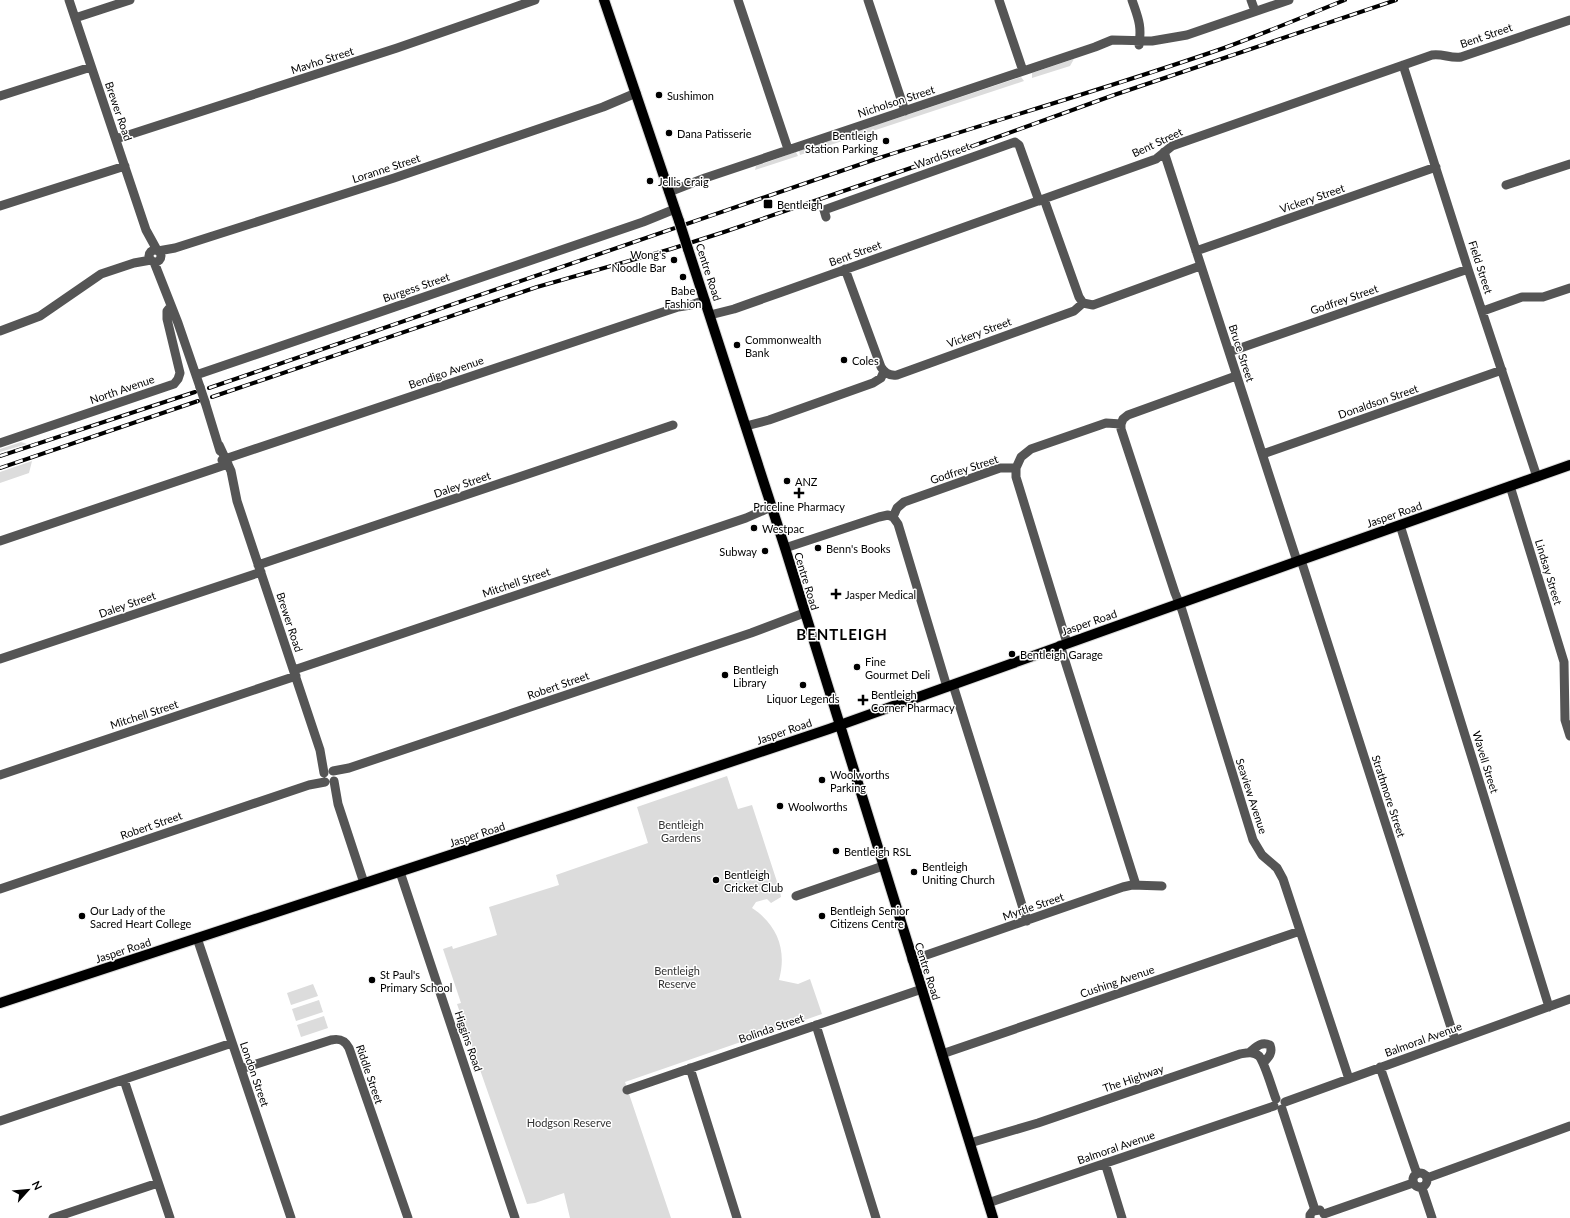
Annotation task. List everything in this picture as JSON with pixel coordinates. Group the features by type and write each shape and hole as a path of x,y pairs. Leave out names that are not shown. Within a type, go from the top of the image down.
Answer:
{"main road":[{"name":"Centre Road","path":"604,0 705,298 747,428 993,1218"},
{"name":"Jasper Road","path":"0,1003 364,884 840,725 1299,560 1570,465"}],"street":[{"name":"Brewer Road","path":"69,0 155,255 162,280 196,375 225,462 231,491 237,501 260,568 364,884"},
{"path":"75,18 130,0"},
{"name":"Mavho Street","path":"116,139 367,58 535,0"},
{"path":"738,0 788,149"},
{"path":"868,0 906,111"},
{"path":"999,0 1023,72"},
{"path":"1132,0 1140,23 1139,43"},
{"path":"1251,0 1255,12"},
{"name":"Nicholson Street","path":"668,189 1095,47 1139,43 1156,46 1176,40 1187,34 1289,0"},
{"name":"Bent Street","path":"711,317 1041,200 1156,158 1172,146 1403,65 1435,54 1453,58 1461,57 1570,20"},
{"name":"Field Street","path":"1403,65 1536,477"},
{"path":"0,96 91,67"},
{"name":"Loranne Street","path":"0,331 40,316 100,274 175,248 394,178 637,96"},
{"name":"Ward Street","path":"826,217 824,210 1015,142 1019,145 1079,297 1083,303"},
{"name":"Bruce Street","path":"1164,152 1236,376 1299,560"},
{"path":"1506,185 1570,164"},
{"path":"0,206 125,166"},
{"name":"Vickery Street","path":"1196,251 1436,167"},
{"name":"Burgess Street","path":"196,375 643,222 677,215"},
{"name":"Vickery Street","path":"884,372 891,376 897,375 1074,311 1083,303 1093,305 1200,266"},
{"path":"747,428 873,383 881,378 884,372 845,269"},
{"name":"Godfrey Street","path":"1229,352 1468,269"},
{"path":"1482,311 1522,297 1543,297 1570,288"},
{"name":"Bendigo Avenue","path":"0,541 225,462 678,307 689,300 705,298"},
{"name":"North Avenue","path":"0,443 174,384 180,373 167,319 167,311 171,306"},
{"name":"Donaldson Street","path":"1263,454 1502,370"},
{"path":"1121,424 1123,419 1128,415 1236,376"},
{"name":"Godfrey Street","path":"893,517 897,508 904,502 1000,468 1016,468 1021,457 1031,449 1106,423 1121,424"},
{"name":"Seaview Avenue","path":"1121,424 1121,429 1179,603 1253,840 1262,855 1277,868 1283,879 1349,1079"},
{"name":"Daley Street","path":"0,659 673,425"},
{"path":"1016,468 1016,477 1064,644 1136,885"},
{"name":"Lindsay Street","path":"1510,486 1564,662 1565,720 1570,736"},
{"name":"Mitchell Street","path":"0,775 772,509"},
{"path":"785,548 888,515 893,517 898,524 1027,921"},
{"name":"Wavell Street","path":"1400,525 1549,1007"},
{"name":"Strathmore Street","path":"1299,560 1455,1040"},
{"name":"Robert Street","path":"0,888 309,785 349,768 774,625 788,618 805,615"},
{"path":"796,896 883,866"},
{"name":"Higgins Road","path":"400,872 515,1218"},
{"name":"Myrtle Street","path":"912,960 1123,887 1136,885 1162,886"},
{"name":"Cushing Avenue","path":"942,1054 1300,931"},
{"name":"London Street","path":"197,938 290,1218"},
{"name":"Bolinda Street","path":"627,1090 922,989"},
{"name":"Balmoral Avenue","path":"988,1204 1279,1104 1570,999"},
{"path":"816,1025 876,1218"},
{"name":"Riddle Street","path":"241,1069 336,1038 344,1041 349,1048 408,1218"},
{"path":"0,1121 232,1043"},
{"name":"The Highway","path":"970,1143 1038,1123 1240,1054 1250,1052 1259,1045 1265,1043 1270,1045 1272,1050 1270,1056 1263,1063"},
{"path":"1250,1052 1258,1056 1263,1063 1279,1104 1312,1214 1319,1210 1324,1216 1413,1183"},
{"path":"1380,1067 1417,1174"},
{"path":"690,1068 737,1218"},
{"path":"124,1080 170,1218"},
{"path":"1427,1178 1570,1126"},
{"path":"1105,1163 1122,1218"},
{"path":"1422,1188 1415,1186 1412,1178 1417,1174 1422,1173 1427,1178"},
{"path":"1422,1188 1426,1185 1427,1178"},
{"path":"53,1218 158,1183"},
{"path":"1422,1188 1432,1218"}],"green space":[{"path":"1074,59 1070,66 1032,78 1032,73"},
{"path":"1021,77 1024,81 800,155 799,151"},
{"path":"796,152 798,156 755,170 756,166"},
{"path":"21,442 27,444 0,452 0,449"},
{"path":"32,461 29,473 0,483 0,472"},
{"path":"727,776 738,809 752,805 780,891 781,897 771,903 767,899 756,902 752,908 768,922 778,940 782,959 779,980 798,984 810,979 822,1014 625,1082 671,1218 570,1218 564,1193 535,1203 527,1204 457,1004 461,1003 443,949 452,946 453,949 497,935 489,907 559,885 556,875 648,843 637,807"},
{"path":"313,984 318,996 291,1005 287,993"},
{"path":"319,1000 323,1012 296,1021 292,1009"},
{"path":"324,1016 328,1028 301,1037 297,1025"}],"railway":[{"path":"209,388 876,159 1224,48 1345,0"},
{"path":"212,397 537,287 671,249 724,232 937,159 1114,95 1396,0"},
{"path":"0,456 195,392"},
{"path":"0,468 198,401"}],"place":[{"name":"Sushimon","path":"659,95"},
{"name":"Dana Patisserie","path":"669,133"},
{"name":"Bentleigh Station Parking","path":"886,141"},
{"name":"Jellis Craig","path":"650,181"},
{"name":"Bentleigh","path":"768,204"},
{"name":"Wong's Noodle Bar","path":"674,260"},
{"name":"Babe Fashion","path":"683,277"},
{"name":"Commonwealth Bank","path":"737,345"},
{"name":"Coles","path":"844,360"},
{"name":"ANZ","path":"787,481"},
{"name":"Priceline Pharmacy","path":"799,493"},
{"name":"Westpac","path":"754,528"},
{"name":"Benn's Books","path":"818,548"},
{"name":"Subway","path":"765,551"},
{"name":"Jasper Medical","path":"836,594"},
{"name":"Bentleigh Garage","path":"1012,654"},
{"name":"Fine Gourmet Deli","path":"857,667"},
{"name":"Bentleigh Library","path":"725,675"},
{"name":"Liquor Legends","path":"803,685"},
{"name":"Bentleigh Corner Pharmacy","path":"863,700"},
{"name":"Woolworths Parking","path":"822,780"},
{"name":"Woolworths","path":"780,806"},
{"name":"Bentleigh RSL","path":"836,851"},
{"name":"Bentleigh Uniting Church","path":"914,872"},
{"name":"Bentleigh Cricket Club","path":"716,880"},
{"name":"Our Lady of the Sacred Heart College","path":"82,916"},
{"name":"Bentleigh Senior Citizens Centre","path":"822,916"},
{"name":"St Paul's Primary School","path":"372,980"}],"district":[{"name":"BENTLEIGH","path":"842,634"}],"park label":[{"name":"Bentleigh Gardens","path":"681,830"},
{"name":"Bentleigh Reserve","path":"677,976"},
{"name":"Hodgson Reserve","path":"569,1122"}]}
